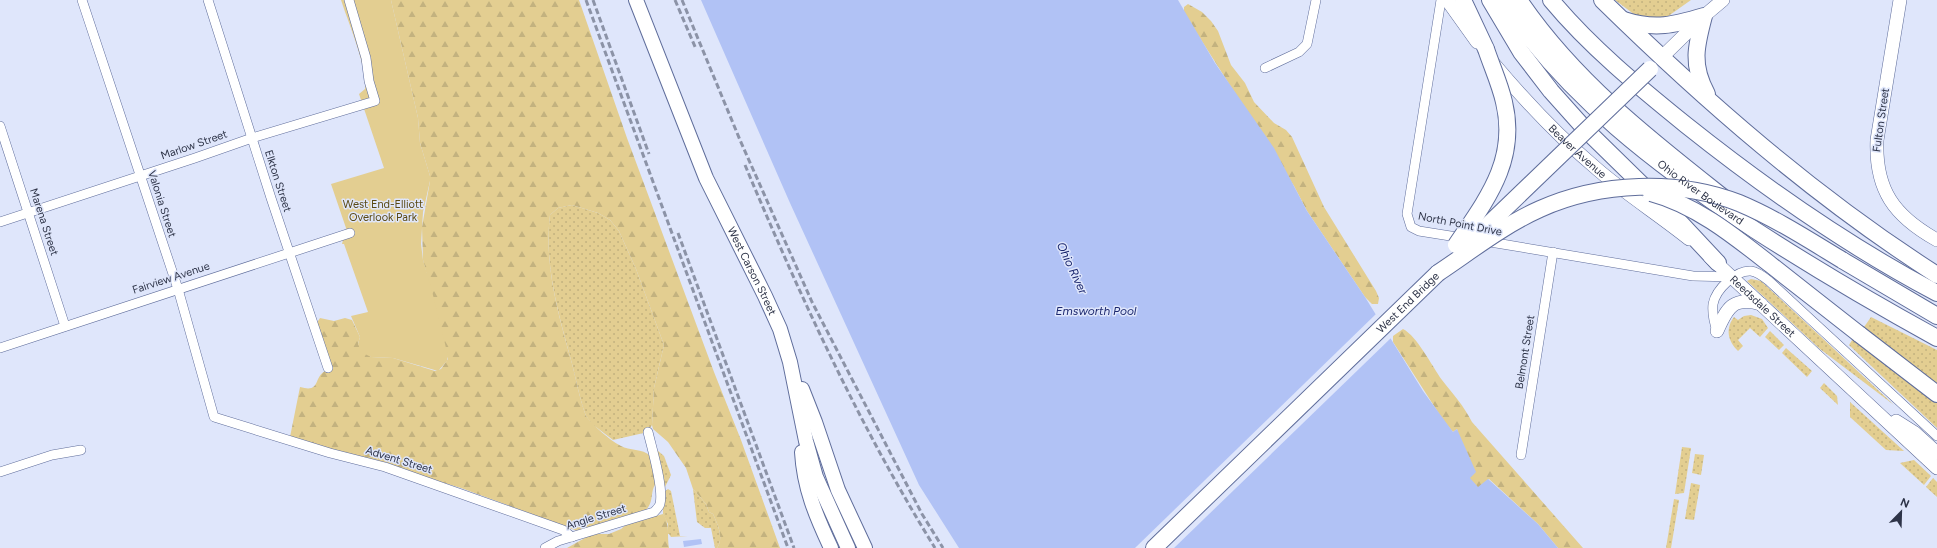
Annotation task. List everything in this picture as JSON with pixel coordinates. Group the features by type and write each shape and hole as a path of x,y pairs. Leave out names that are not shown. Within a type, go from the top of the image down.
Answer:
{"highway":[{"path":"1463,0 1486,49"},
{"path":"1438,273 1491,192 1500,172 1506,151 1508,129 1504,103 1468,0"},
{"path":"1490,0 1521,52 1556,96 1585,129 1674,216 1718,263"},
{"name":"Ohio River Boulevard","path":"1502,0 1546,60 1599,113 1686,184 1808,264 1937,338"},
{"path":"1519,0 1557,50 1609,103 1671,156 1808,264"},
{"path":"1551,0 1580,32 1605,55 1662,105 1716,149 1828,228 1876,259 1937,294"},
{"path":"1602,0 1710,100 1830,201 1937,275"},
{"path":"1621,18 1641,25 1660,26 1677,24 1704,16"},
{"path":"1704,16 1697,43 1697,68 1703,87 1710,100"},
{"name":"West End Bridge","path":"1154,548 1523,189 1662,57"},
{"path":"1438,273 1512,224 1539,209 1571,197 1624,188 1663,188 1722,197 1772,219 1937,316"},
{"path":"1624,188 1668,199 1708,219 1760,257 1937,394"}],"main road":[{"name":"West Carson Street","path":"636,0 706,178 773,313 790,362 816,477 848,548"},
{"name":"Beaver Avenue","path":"1447,0 1491,61 1518,92 1562,137 1597,170 1734,277"},
{"path":"1662,57 1704,16 1723,0"},
{"name":"Fulton Street","path":"1900,0 1877,140 1876,163 1881,184 1893,205 1909,222 1937,240"},
{"name":"Reedsdale Street","path":"1734,277 1937,468"},
{"path":"1717,331 1730,306 1746,301 1761,304"},
{"path":"790,362 815,422 838,490 865,548"},
{"path":"1868,403 1915,434 1937,453"},
{"path":"800,410 803,469 807,492 818,521 831,548"}],"street":[{"name":"Valonia Street","path":"82,0 178,289 214,416"},
{"name":"Elkton Street","path":"208,0 289,253 328,368"},
{"name":"Marlow Street","path":"0,222 252,138 374,101 369,81 366,58 349,0"},
{"path":"1265,68 1299,52 1307,44 1316,0"},
{"name":"North Point Drive","path":"1441,0 1407,214 1411,227 1419,231 1693,276 1734,277"},
{"name":"Marena Street","path":"0,126 65,326"},
{"name":"Fairview Avenue","path":"0,348 350,233"},
{"name":"Belmont Street","path":"1521,455 1553,252"},
{"name":"Reedsdale Street","path":"1734,277 1738,273 1751,271 1763,276 1937,436"},
{"path":"1717,331 1713,320 1714,302 1725,284 1734,277"},
{"name":"Advent Street","path":"214,416 330,453 385,467 563,530 572,537"},
{"name":"Angle Street","path":"545,548 572,537 654,512 660,503 656,464 648,432"},
{"path":"0,472 52,455 81,450"}],"green space":[{"name":"West End-Elliott Overlook Park","path":"341,0 391,0 418,118 420,143 430,176 423,212 421,244 423,260 448,356 447,361 438,371 393,358 371,357 361,352 358,344 360,337 351,316 368,312 344,244 342,244 346,228 331,184 384,168 359,94 365,89 364,71 357,45"},
{"path":"391,0 579,0 627,138 714,372 741,440 780,548 717,548 720,536 713,514 709,512 706,504 693,489 686,468 668,442 653,429 654,388 664,345 636,269 619,231 610,220 598,213 572,205 558,208 550,215 549,252 553,289 561,325 586,416 611,440 624,448 647,453 652,459 657,482 653,489 649,507 646,510 580,532 461,488 290,437 300,387 311,388 316,384 321,374 325,371 316,324 320,318 334,321 345,318 352,320 360,337 358,344 371,357 393,358 435,371 441,369 448,359 423,260 422,227 430,176 420,143 418,118"},
{"path":"1615,0 1691,0 1667,17 1639,18"},
{"path":"1188,4 1202,12 1218,31 1231,65 1245,83 1254,102 1274,123 1286,130 1292,137 1324,207 1376,291 1379,298 1378,304 1372,304 1365,297 1307,211 1294,186 1184,13 1184,7"},
{"path":"572,205 598,213 610,220 619,231 636,269 664,345 654,388 652,425 648,432 613,440 592,424 586,416 579,395 561,324 553,288 549,252 550,215 558,208"},
{"path":"1751,279 1761,281 1894,405 1820,349 1747,281"},
{"path":"1751,315 1762,319 1768,328 1760,337 1750,328 1738,340 1743,346 1738,351 1730,339 1729,326 1734,317 1738,320 1744,316"},
{"path":"1871,317 1937,350 1937,386 1862,330"},
{"path":"1403,329 1414,338 1442,380 1462,405 1472,422 1583,548 1558,548 1538,524 1489,479 1478,488 1469,478 1457,429 1453,432 1443,420 1393,342 1393,336"},
{"path":"1770,331 1784,345 1779,350 1765,337"},
{"path":"1854,337 1937,403 1937,428 1849,345"},
{"path":"1786,348 1812,371 1807,377 1782,353"},
{"path":"1824,383 1837,396 1838,405 1820,388"},
{"path":"1850,402 1904,451 1886,450 1850,417"},
{"path":"1682,447 1691,448 1684,493 1675,494"},
{"path":"657,450 664,456 671,475 664,489"},
{"path":"1695,454 1704,455 1701,475 1692,473"},
{"path":"1914,460 1931,476 1924,485 1900,463"},
{"path":"1933,478 1937,482 1937,497 1926,487"},
{"path":"1691,483 1700,485 1694,520 1685,519"},
{"path":"668,489 671,491 680,536 688,536 671,537 667,534 668,524 663,514 663,493"},
{"path":"693,489 706,504 709,512 713,514 717,523 720,531 720,540 717,548 715,548 711,528 705,528 697,522"},
{"path":"1674,499 1679,500 1671,548 1666,548"},
{"path":"663,514 667,521 669,548 567,548 592,534 609,534 621,529 627,524"}],"water":[{"name":"Emsworth Pool","path":"701,0 1178,0 1215,63 1274,148 1307,211 1365,297 1423,391 1453,432 1457,429 1476,472 1470,478 1478,487 1488,479 1538,524 1558,548 959,548 919,485 790,203"},
{"path":"701,539 702,544 684,547 683,541"}],"pier":[{"path":"1377,313 1392,337 1174,548 1135,548"}],"railway":[{"path":"586,0 788,548"},
{"path":"593,0 649,154"},
{"path":"675,0 696,49"},
{"path":"682,0 740,140 812,302 922,514 943,548"},
{"path":"745,165 787,263 832,360 881,456 935,548"},
{"path":"678,233 794,548"}],"water label":[{"name":"Ohio River","path":"1072,268"}]}
